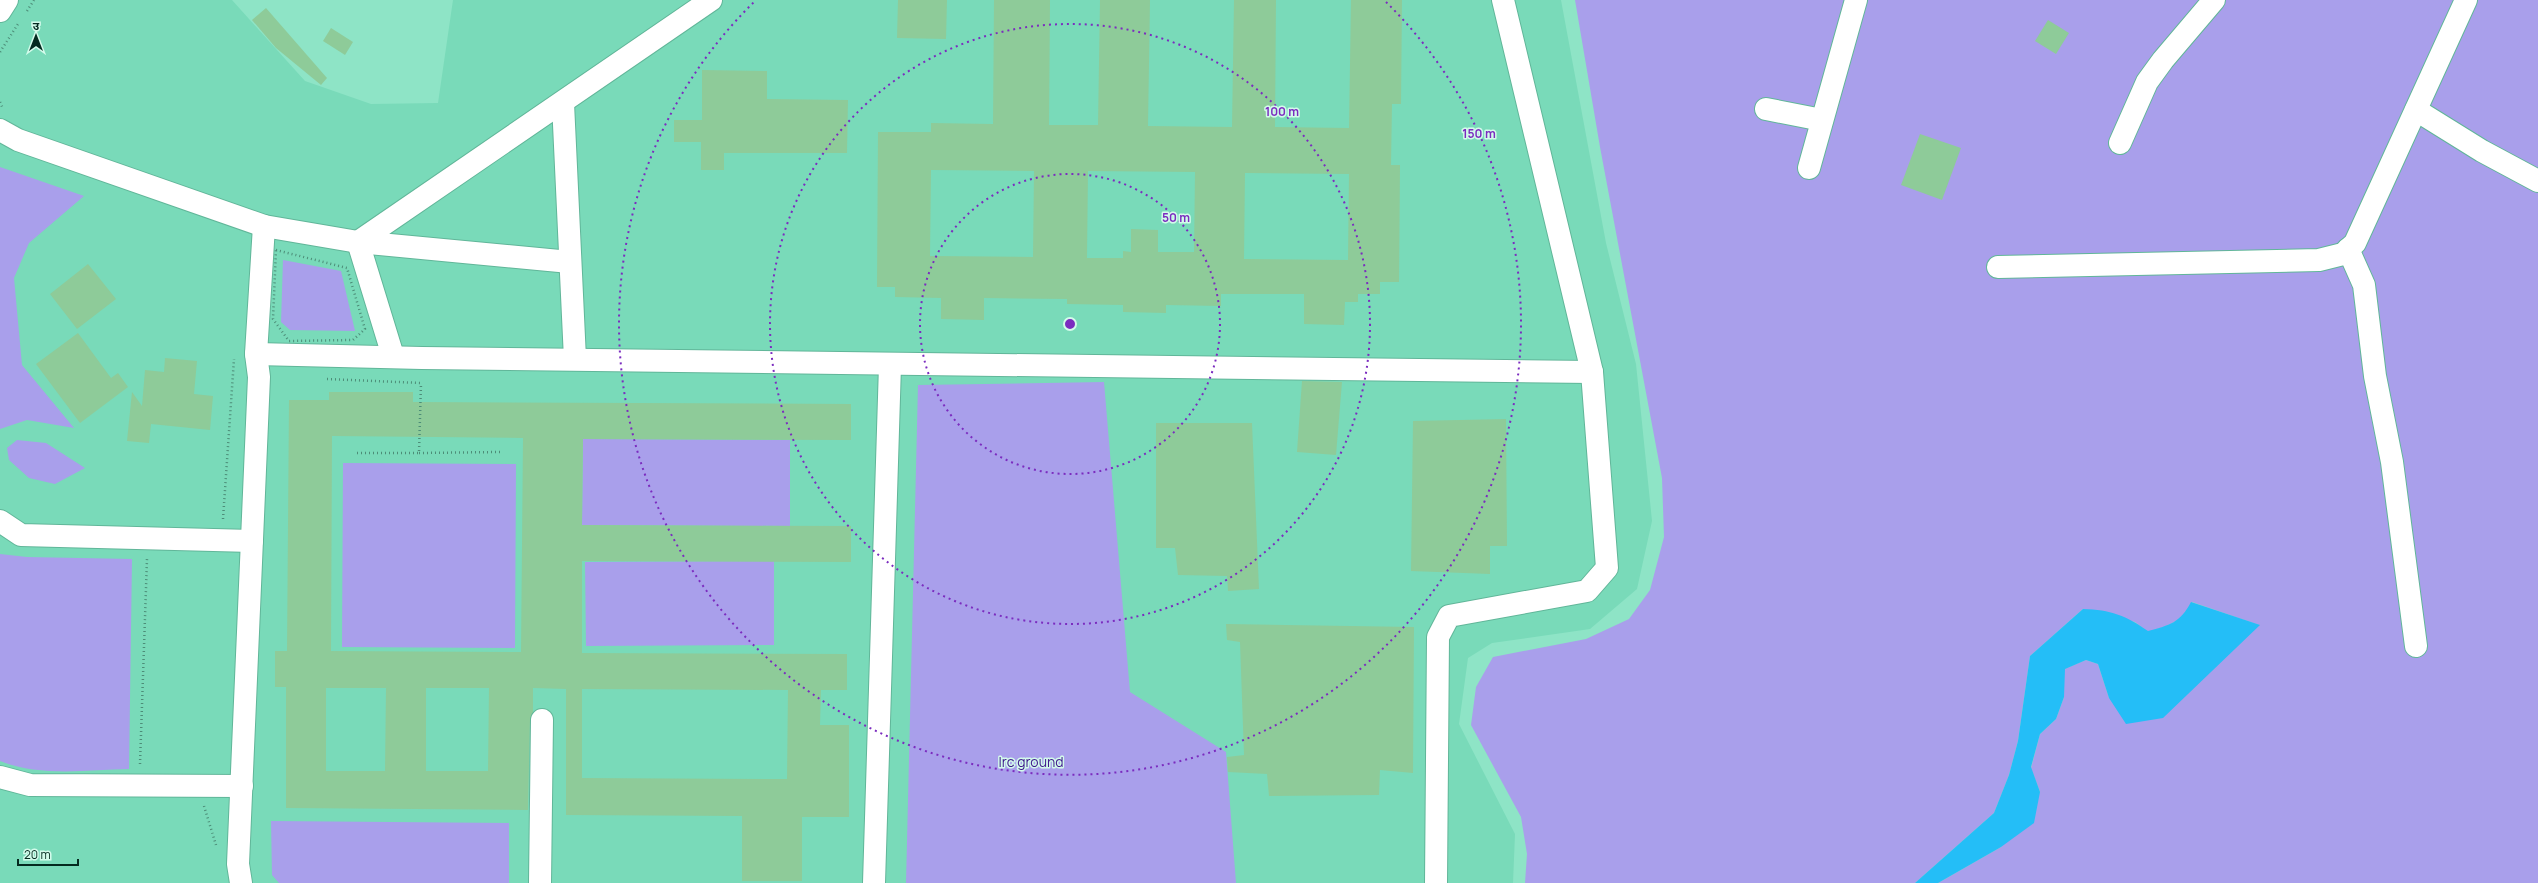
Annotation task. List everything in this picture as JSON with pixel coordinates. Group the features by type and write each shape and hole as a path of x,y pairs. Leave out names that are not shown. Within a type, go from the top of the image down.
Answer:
{"street":[{"path":"0,11 7,0"},
{"path":"358,242 563,103 711,0"},
{"path":"1436,883 1438,637 1449,616 1587,591 1607,568 1592,372 1503,0"},
{"path":"2120,142 2148,82 2163,60 2214,0"},
{"path":"1998,267 2319,260 2343,254 2355,243 2466,0"},
{"path":"1809,168 1850,2"},
{"path":"563,103 575,359"},
{"path":"1766,109 1822,120"},
{"path":"2416,110 2482,151 2538,181"},
{"path":"2,121 18,140 264,226 358,242 570,262"},
{"path":"241,883 238,864 259,377 256,354 264,226"},
{"path":"358,242 393,356"},
{"path":"2348,249 2364,285 2375,376 2392,462 2416,646"},
{"path":"256,354 890,365 1592,372"},
{"path":"874,883 890,365"},
{"path":"0,521 21,535 252,541"},
{"path":"540,883 542,720"},
{"path":"0,777 30,784 242,786"}],"path":[{"path":"26,13 34,0"},
{"path":"0,52 21,20"},
{"path":"0,102 2,121"},
{"path":"276,250 346,268 365,329 353,340 289,341 273,320 276,250"},
{"path":"218,523 223,520 234,351"},
{"path":"419,453 422,358"},
{"path":"320,378 421,383"},
{"path":"357,452 501,452"},
{"path":"139,556 147,556 140,766"},
{"path":"198,803 204,806 216,848"}],"shaded area":[{"path":"0,0 232,0 305,81 371,104 438,103 453,0 1561,0 1606,243 1636,364 1652,521 1637,589 1590,629 1492,643 1468,658 1459,724 1515,834 1513,883 0,883"}],"green space":[{"path":"1575,0 2538,0 2538,883 1938,883 2001,847 2040,792 2031,768 2040,734 2056,719 2064,697 2064,669 2086,660 2098,664 2109,698 2259,625 2192,602 2179,619 2168,625 2148,632 2135,622 2083,609 2030,656 2018,741 2009,775 1994,813 1915,883 1525,883 1527,854 1521,817 1471,725 1476,687 1493,657 1586,639 1629,619 1650,590 1664,537 1662,478 1600,147"},
{"path":"0,167 84,196 29,243 14,278 22,365 74,428 27,420 0,429"},
{"path":"283,260 341,271 355,331 290,330 281,322"},
{"name":"lrc ground","path":"1104,382 1130,692 1226,752 1236,883 906,883 918,385"},
{"path":"583,439 790,440 790,526 582,525"},
{"path":"17,440 46,443 85,468 55,484 29,478 9,460 7,448"},
{"path":"343,463 516,464 515,648 342,647"},
{"path":"0,554 27,557 132,559 129,769 47,771 15,766 0,761"},
{"path":"774,561 774,645 586,646 585,562"},
{"path":"271,821 509,823 509,883 279,883 272,875"}],"water":[{"path":"2191,602 2260,625 2163,718 2126,724 2109,698 2098,664 2086,660 2065,669 2064,697 2056,719 2040,734 2031,767 2040,792 2034,823 2001,847 1938,883 1915,883 1994,813 2009,775 2018,741 2030,656 2083,609 2117,614 2125,617 2148,631 2174,622 2183,615"}],"building":[{"path":"898,0 947,0 946,39 897,38"},
{"path":"994,0 1050,0 1049,125 1098,125 1100,0 1150,0 1148,126 1232,127 1234,0 1276,0 1275,127 1349,128 1351,0 1402,0 1401,104 1392,104 1391,165 1400,165 1399,282 1380,282 1380,294 1358,294 1358,302 1345,302 1344,325 1304,324 1304,294 1221,294 1221,306 1166,305 1166,313 1123,312 1123,305 1067,304 1067,299 984,298 984,320 941,319 941,298 895,297 895,287 877,287 878,132 931,132 931,123 993,124","holes":["931,170 1034,171 1033,257 930,256","1088,171 1195,172 1194,252 1158,252 1158,230 1131,229 1131,252 1123,251 1123,258 1087,258","1245,173 1349,174 1348,260 1244,259"]},
{"path":"266,8 327,78 321,85 276,48 252,20"},
{"path":"2048,20 2069,33 2056,54 2035,41"},
{"path":"331,28 353,42 345,55 323,41"},
{"path":"702,70 767,71 767,99 848,100 847,153 724,153 724,170 701,170 701,142 674,142 674,120 702,120"},
{"path":"1920,134 1961,148 1942,200 1901,185"},
{"path":"88,264 116,299 77,329 50,294"},
{"path":"78,333 111,378 118,373 128,387 80,423 36,364"},
{"path":"165,358 197,361 194,394 213,396 210,430 151,424 149,443 127,441 132,392 142,406 145,370 164,372"},
{"path":"1302,381 1342,382 1336,455 1297,452"},
{"path":"329,392 413,392 413,402 851,404 851,440 583,439 582,525 851,526 851,562 582,561 582,653 847,654 847,690 821,690 820,725 849,725 849,817 802,817 802,881 742,881 742,816 566,815 566,689 533,688 533,712 530,720 528,810 286,808 286,687 275,687 275,651 287,651 289,400 329,400","holes":["332,436 523,438 521,652 331,651","326,688 386,688 385,771 326,771","426,688 489,688 488,771 426,771","582,689 788,690 787,779 582,778"]},
{"path":"1506,419 1507,546 1490,546 1490,574 1411,571 1413,421"},
{"path":"1156,423 1252,423 1259,589 1228,591 1227,576 1178,575 1175,548 1156,548"},
{"path":"1226,624 1414,627 1413,773 1380,770 1379,795 1269,796 1267,774 1228,772 1227,757 1244,755 1240,642 1227,640"}]}
